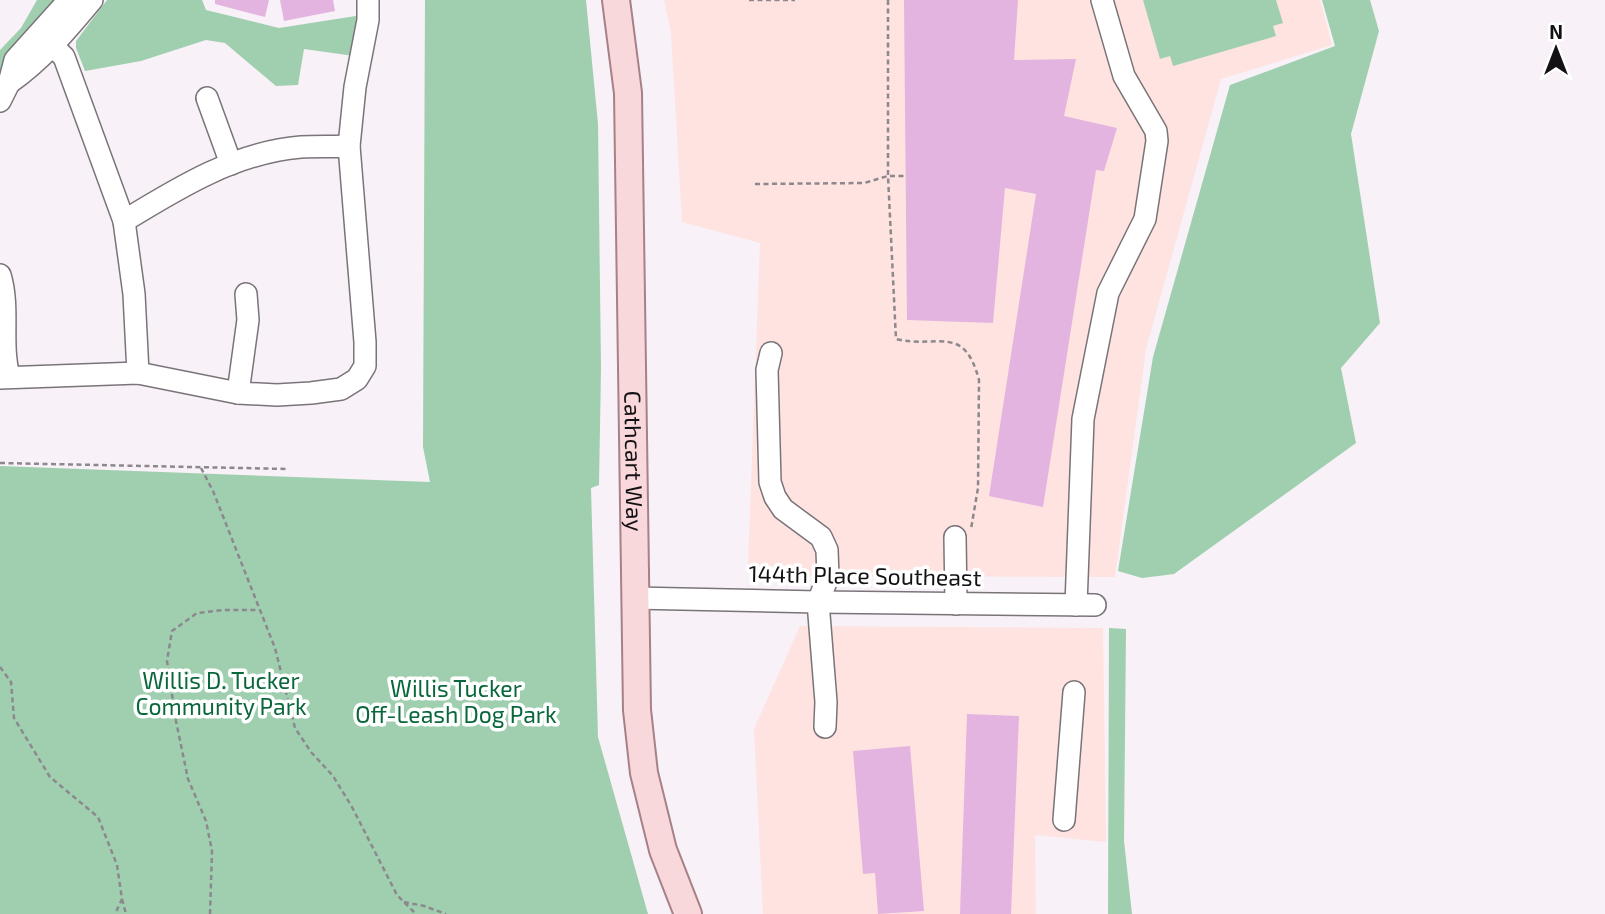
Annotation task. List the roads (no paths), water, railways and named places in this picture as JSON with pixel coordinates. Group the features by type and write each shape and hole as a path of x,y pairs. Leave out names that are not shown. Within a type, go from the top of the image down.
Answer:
{"main road":[{"name":"Cathcart Way","path":"616,0 628,93 637,710 644,773 663,850 688,914"}],"street":[{"path":"4,92 29,69 69,0"},
{"path":"47,41 92,0"},
{"path":"0,275 5,304 5,377 138,373 239,393 311,393 341,389 357,379 365,366 365,342 349,146 355,87 368,20 368,0"},
{"name":"144th Place Southeast","path":"634,598 818,603 1085,605 1083,419 1108,293 1145,219 1157,141 1156,131 1124,76 1102,0"},
{"path":"47,41 64,57 124,221 134,294 138,373"},
{"path":"207,98 231,164"},
{"path":"124,221 170,194 231,164 254,156 299,147 349,146"},
{"path":"239,393 248,320 246,295"},
{"path":"771,353 767,370 770,482 783,509 821,537 827,550 828,577 818,603 826,702 825,727"},
{"path":"956,604 962,539"},
{"path":"1064,820 1074,692"}],"park label":[{"name":"Willis D. Tucker Community Park","path":"221,694"},
{"name":"Willis Tucker Off-Leash Dog Park","path":"456,702"}]}
